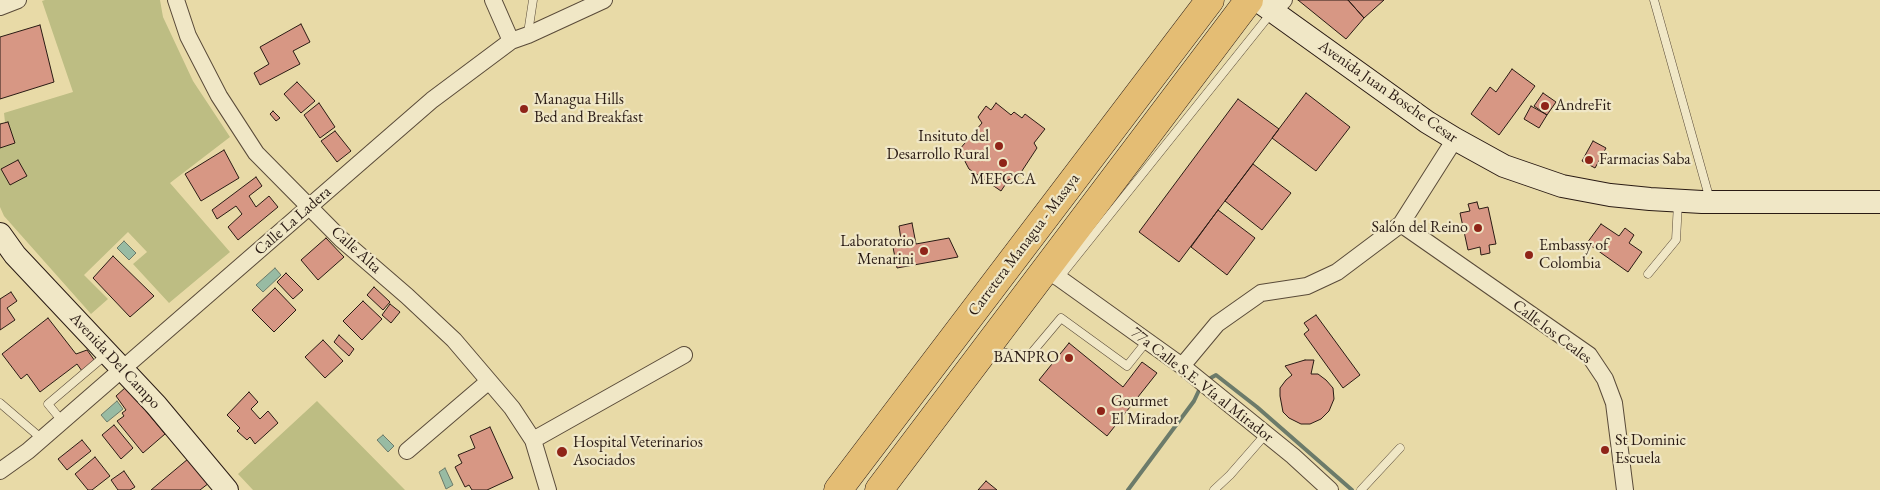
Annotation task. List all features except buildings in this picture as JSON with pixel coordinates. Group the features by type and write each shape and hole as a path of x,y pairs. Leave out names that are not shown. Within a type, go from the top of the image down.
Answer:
{"highway":[{"name":"Carretera Managua - Masaya","path":"838,490 1210,0"},
{"name":"Carretera Managua - Masaya","path":"879,490 985,350 1052,274 1266,3"},
{"path":"944,352 994,316 1030,273 1052,274 1050,246 1092,186 1104,154 1106,137"}],"street":[{"path":"0,7 18,0"},
{"name":"Calle Alta","path":"176,0 188,36 219,96 256,154 341,239 454,340 512,408 533,440 548,490"},
{"path":"493,0 511,41"},
{"name":"Calle La Ladera","path":"0,471 62,421 116,360 310,207 432,100 511,41 604,0"},
{"name":"Avenida Juan Bosche Cesar","path":"1266,3 1426,122 1504,166 1562,186 1610,195 1706,202 1880,202"},
{"path":"1182,366 1217,324 1260,293 1307,286 1337,272 1401,224 1455,139"},
{"name":"Calle los Ceales","path":"1401,224 1589,355 1605,379 1614,403 1625,490"},
{"name":"Avenida Del Campo","path":"0,234 15,255 116,360 227,490"},
{"name":"77a Calle S.E. Vía al Mirador","path":"1052,274 1182,366 1293,456 1330,490"},
{"path":"533,440 684,355"},
{"path":"407,451 489,381"}],"lane":[{"path":"528,35 533,0"},
{"path":"1654,0 1706,202"},
{"path":"1648,274 1676,240 1678,200"},
{"path":"985,350 1029,356 1061,318 1127,366 1147,341"},
{"path":"0,403 42,439"},
{"path":"1214,490 1230,475 1265,435"},
{"path":"1361,490 1400,448"}],"shaded area":[{"path":"160,0 163,17 193,81 230,137 170,183 230,252 169,303 133,264 147,252 128,232 84,275 108,299 91,314 4,216 0,207 0,134 6,131 4,113 73,92 42,1"},
{"path":"124,241 136,253 129,260 117,248"},
{"path":"275,268 281,275 263,292 256,285"},
{"path":"117,401 123,409 107,422 101,415"},
{"path":"317,401 405,490 253,490 238,474"},
{"path":"383,435 394,446 388,452 377,440"},
{"path":"445,468 453,485 446,489 439,472"}],"waterway":[{"path":"1207,380 1216,375 1257,407 1352,490"},
{"path":"1128,490 1194,401 1201,386"}],"place":[{"name":"AndreFit","path":"1545,106"},
{"name":"Managua Hills Bed and Breakfast","path":"524,109"},
{"name":"Insituto del Desarrollo Rural","path":"999,146"},
{"name":"Farmacias Saba","path":"1589,160"},
{"name":"MEFCCA","path":"1003,163"},
{"name":"Salón del Reino","path":"1478,228"},
{"name":"Laboratorio Menarini","path":"924,251"},
{"name":"Embassy of Colombia","path":"1529,255"},
{"name":"BANPRO","path":"1069,358"},
{"name":"Gourmet El Mirador","path":"1101,411"},
{"name":"St Dominic Escuela","path":"1605,450"},
{"name":"Hospital Veterinarios Asociados","path":"562,452"}]}
